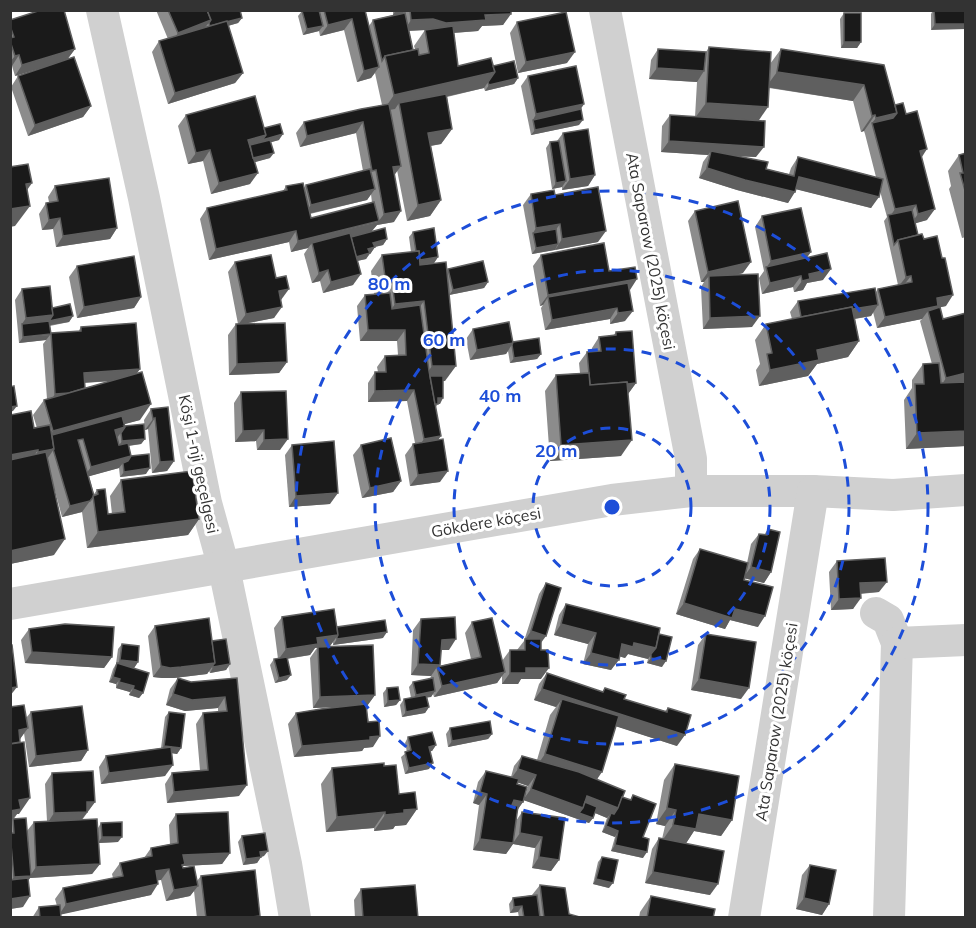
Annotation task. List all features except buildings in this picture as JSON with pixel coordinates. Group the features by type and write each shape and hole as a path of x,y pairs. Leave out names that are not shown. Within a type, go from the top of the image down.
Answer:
{"street":[{"name":"Köşi 1-nji geçelgesi","path":"102,10 144,198 206,503 224,568 286,864 295,918"},
{"name":"Ata Saparow (2025) köçesi","path":"605,10 691,459 691,491"},
{"name":"Gökdere köçesi","path":"10,604 612,500 691,491 813,491 893,495 966,490"},
{"name":"Ata Saparow (2025) köçesi","path":"744,918 813,491"},
{"path":"876,613 888,620 897,643 889,918"},
{"path":"897,643 965,647"}]}
